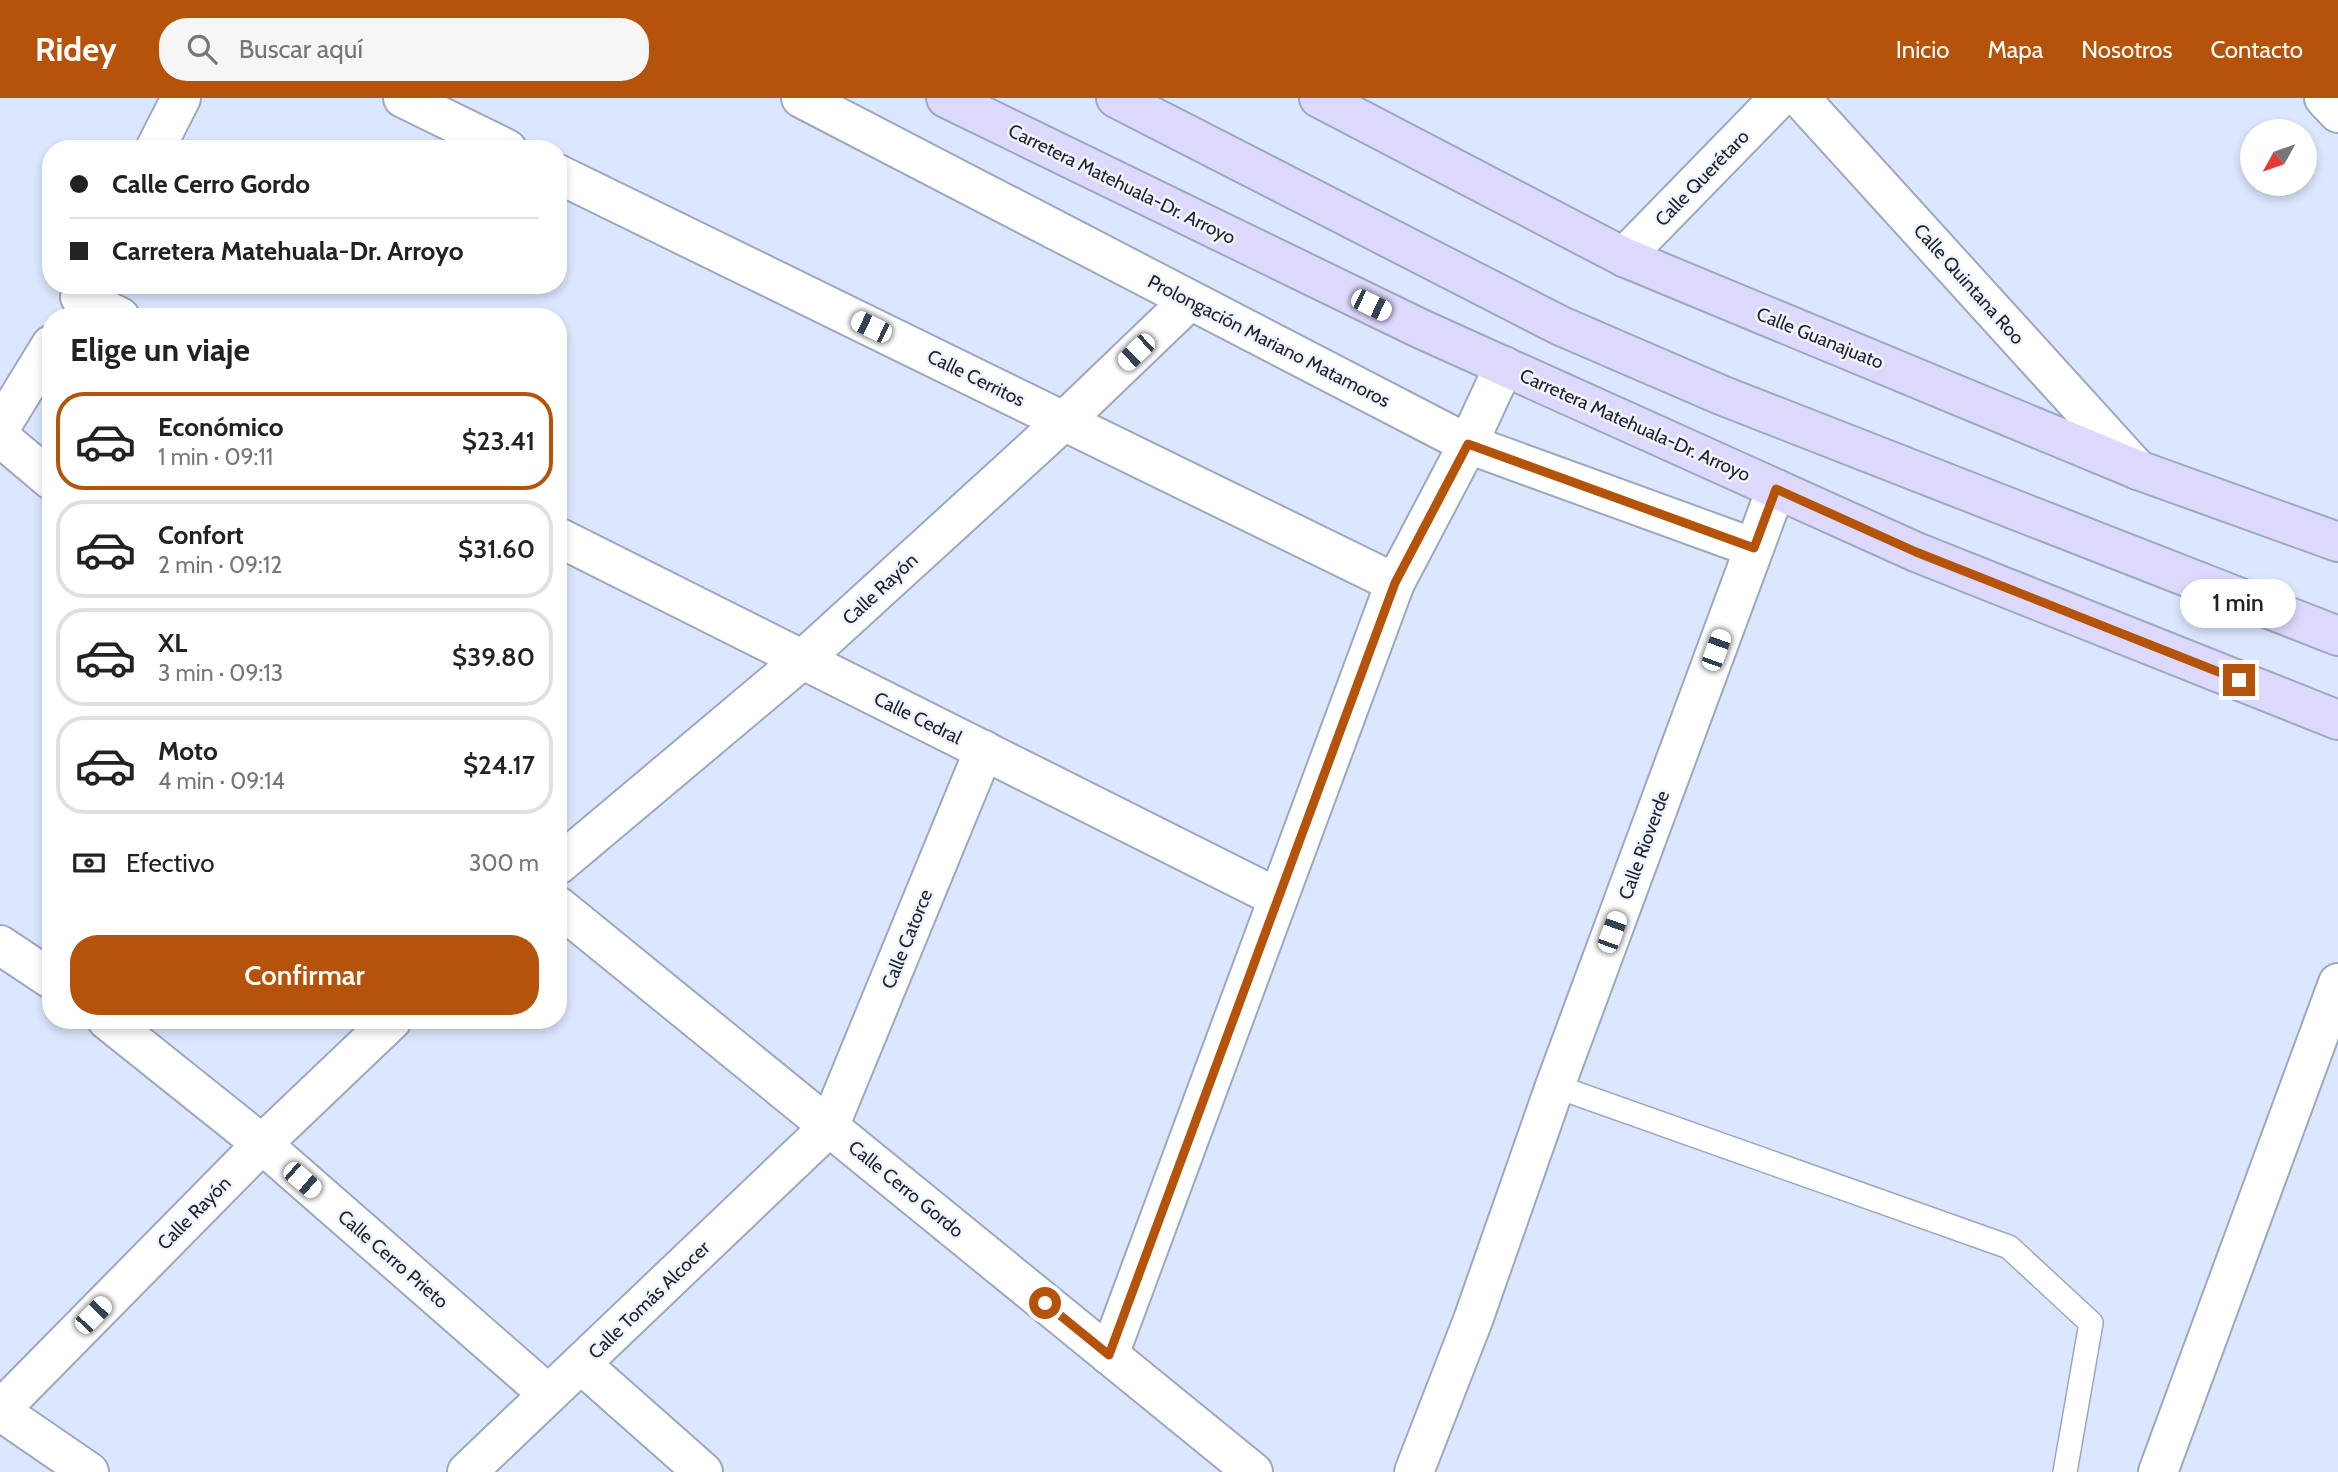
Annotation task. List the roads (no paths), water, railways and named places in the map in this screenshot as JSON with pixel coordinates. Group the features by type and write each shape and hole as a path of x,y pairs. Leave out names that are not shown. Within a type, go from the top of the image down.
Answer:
{"main road":[{"name":"Carretera Matehuala-Dr. Arroyo","path":"946,98 1407,322 1916,552 2338,720"},
{"path":"1116,98 1561,326 1721,395 2338,636"},
{"name":"Calle Guanajuato","path":"1319,98 1625,257 2138,470 2338,542"}],"street":[{"path":"160,140 181,98"},
{"path":"403,98 489,140"},
{"name":"Prolongación Mariano Matamoros","path":"801,98 1468,444 1754,548"},
{"name":"Calle Querétaro","path":"1625,257 1779,98"},
{"name":"Calle Quintana Roo","path":"1800,98 2138,470"},
{"path":"2324,98 2338,113"},
{"name":"Calle Cerritos","path":"567,178 1395,583"},
{"path":"78,300 98,308"},
{"name":"Calle Rayón","path":"567,856 802,660 1064,421 1189,301"},
{"path":"0,428 42,360"},
{"path":"1109,1355 1395,583 1468,444 1504,366"},
{"path":"0,437 42,472"},
{"name":"Calle Rioverde","path":"1414,1472 1473,1320 1555,1086 1776,489"},
{"name":"Calle Cedral","path":"567,542 1278,898"},
{"name":"Calle Catorce","path":"830,1127 984,750"},
{"name":"Calle Cerro Gordo","path":"567,913 1253,1472"},
{"path":"0,945 42,973"},
{"path":"2158,1472 2338,984"},
{"name":"Calle Cerro Prieto","path":"118,1029 261,1144 548,1394"},
{"name":"Calle Rayón","path":"0,1411 261,1144 382,1029"},
{"name":"Calle Tomás Alcocer","path":"467,1472 830,1127"},
{"path":"581,1364 703,1472"},
{"path":"0,1411 89,1472"}],"lane":[{"path":"1555,1086 2010,1247 2091,1323 2065,1472"}]}
